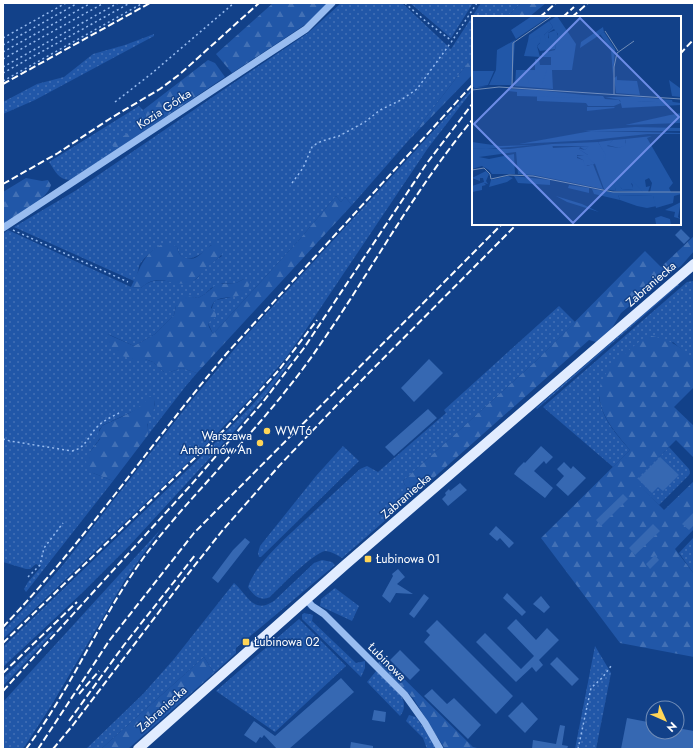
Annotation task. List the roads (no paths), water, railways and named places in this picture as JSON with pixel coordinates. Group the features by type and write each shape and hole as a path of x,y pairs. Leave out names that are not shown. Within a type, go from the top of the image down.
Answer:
{"main road":[{"name":"Zabraniecka","path":"138,749 307,600 693,266"}],"street":[{"name":"Kozia Górka","path":"5,227 306,29 332,3"},
{"name":"Łubinowa","path":"307,600 312,606 324,614 405,695 440,749"}],"railway":[{"path":"3,84 150,3"},
{"path":"3,184 58,153 111,118 160,89 180,74 259,3"},
{"path":"541,16 556,3"},
{"path":"573,16 588,3"},
{"path":"564,16 574,7"},
{"path":"681,53 694,39"},
{"path":"3,627 62,561 227,353 472,85"},
{"path":"3,691 190,486 263,402 304,348 427,163 472,104"},
{"path":"26,749 56,705 109,612 137,567 178,514 243,442 302,370 345,308 427,180 472,120"},
{"path":"38,749 109,641 194,533 501,225"},
{"path":"53,749 222,531 279,466 336,406 516,225"},
{"path":"3,643 226,428 278,371 317,320"},
{"path":"69,721 124,645 196,554"},
{"path":"3,673 77,602"},
{"path":"79,694 99,671"}],"place":[{"name":"WWT6","path":"267,431"},
{"name":"Warszawa Antoninów An","path":"260,443"},
{"name":"Łubinowa 01","path":"368,559"},
{"name":"Łubinowa 02","path":"246,642"}]}
